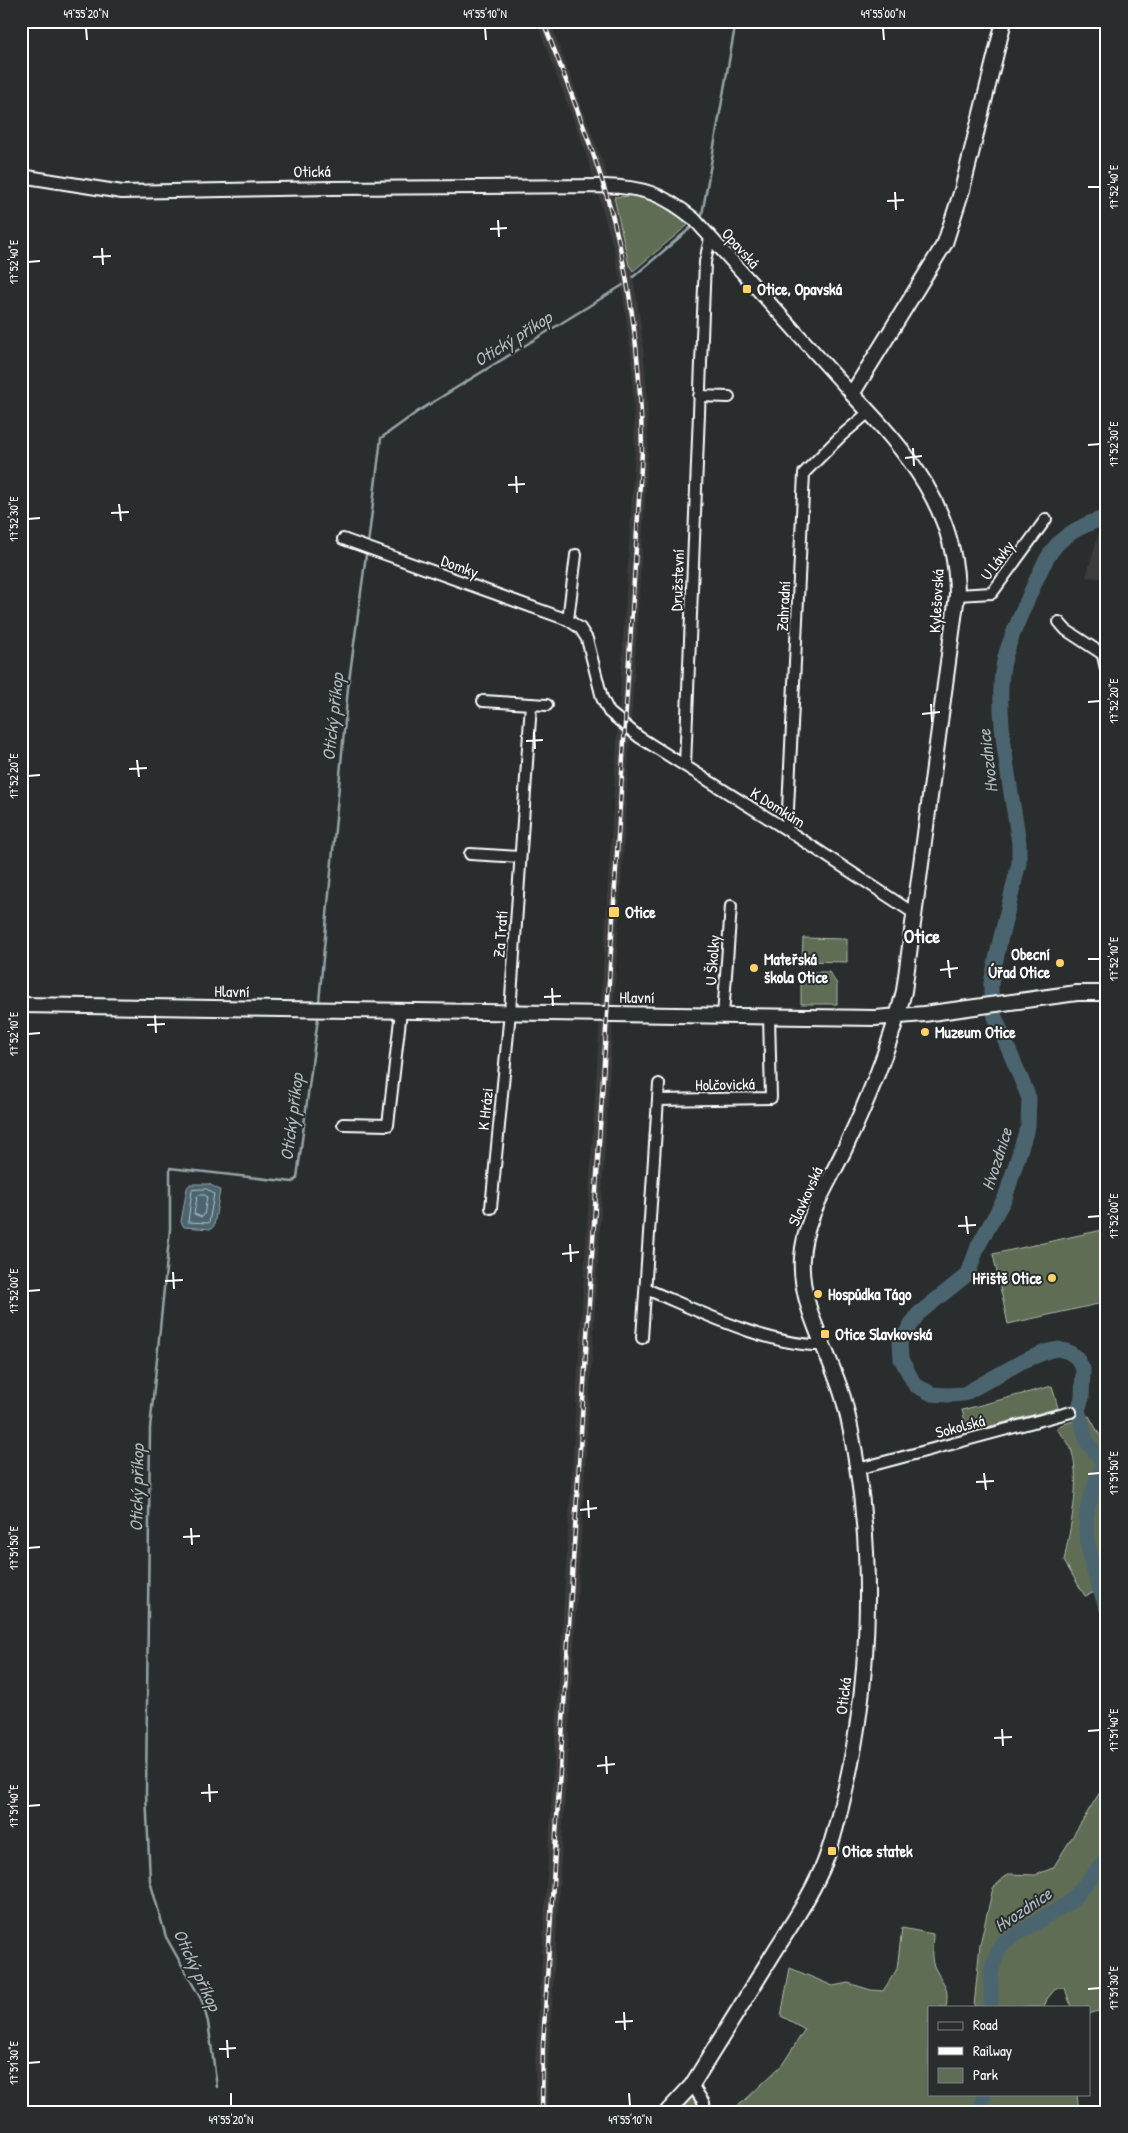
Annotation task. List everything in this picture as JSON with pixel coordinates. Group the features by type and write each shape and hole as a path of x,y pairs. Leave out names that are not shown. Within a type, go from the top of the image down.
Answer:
{"main road":[{"path":"852,394 945,243 962,190 1004,21"},
{"name":"Kylešovská","path":"852,394 912,464 934,497 954,552 957,576 957,595 915,914 904,991 898,1017"},
{"name":"Hlavní","path":"21,1006 898,1017 1077,993 1100,993 1107,995"},
{"name":"Slavkovská","path":"842,1394 804,1290 802,1265 806,1236 812,1217 875,1081 898,1017"},
{"name":"Otická","path":"667,2112 692,2084 810,1894 821,1872 834,1833 851,1759 861,1689 866,1625 864,1546 858,1469 842,1394"}],"street":[{"name":"Otická","path":"21,176 122,192 604,186"},
{"name":"Opavská","path":"604,186 639,189 656,194 669,200 698,224 852,394"},
{"name":"Družstevní","path":"685,766 705,262 710,238"},
{"path":"699,396 728,397"},
{"name":"Zahradní","path":"787,830 804,473 841,436 869,412"},
{"name":"U Lávky","path":"957,595 992,593 1046,519"},
{"name":"Domky","path":"343,539 568,620 580,628 587,639 602,698 609,712 626,726"},
{"path":"568,620 576,555"},
{"path":"1059,622 1066,630 1106,652 1107,669"},
{"path":"483,701 547,705"},
{"name":"Za Tratí","path":"510,1012 531,704"},
{"name":"K Domkům","path":"626,726 638,737 787,830 915,914"},
{"path":"470,854 520,857"},
{"name":"U Školky","path":"723,1016 731,906"},
{"path":"344,1124 388,1125 401,1011"},
{"name":"K Hrázi","path":"491,1208 510,1012"},
{"name":"Holčovická","path":"658,1100 770,1098 768,1016"},
{"path":"642,1338 659,1084"},
{"path":"646,1289 725,1322 789,1344 824,1346"},
{"name":"Sokolská","path":"858,1469 1071,1412"},
{"path":"692,2084 704,2103 705,2112"}],"shaded area":[{"path":"536,21 550,21 605,169 621,226 632,270 641,326 647,391 648,449 548,2070 549,2112 536,2112 535,2069 635,449 632,362 622,288 614,250 586,153"},
{"path":"1107,532 1107,579 1086,577 1099,533"}],"green space":[{"path":"632,196 663,206 677,214 688,225 633,271 629,265 614,197"},
{"path":"803,938 847,939 847,962 802,961"},
{"path":"814,972 829,972 837,984 837,1004 801,1004 801,981"},
{"name":"Hřiště Otice","path":"1107,1229 1107,1302 1008,1324 993,1254"},
{"path":"1052,1386 1058,1408 968,1432 962,1410"},
{"path":"1089,1416 1107,1448 1107,1662 1104,1603 1101,1590 1085,1596 1064,1561 1074,1506 1075,1478 1071,1449 1066,1439 1056,1429 1061,1425"},
{"path":"1105,1784 1107,1785 1107,2008 1090,2014 1090,2006 1071,2006 1065,1988 1056,1988 1047,1999 1044,2006 974,2006 980,1944 993,1888 1008,1874 1035,1875 1053,1868"},
{"path":"902,1928 933,1934 933,1963 946,1989 947,1999 946,2006 928,2006 928,2096 1077,2096 1079,2112 728,2112 743,2102 782,2065 805,2029 781,2016 790,1968 833,1986 848,1983 871,1990 883,1991 897,1969"},
{"path":"692,2096 699,2102 703,2112 677,2112"}],"water":[{"path":"190,1184 209,1184 220,1190 214,1226 211,1229 184,1227 181,1222 187,1188"}],"waterway":[{"name":"Otický příkop","path":"699,219 702,215 736,21"},
{"name":"Otický příkop","path":"633,277 694,225"},
{"name":"Otický příkop","path":"368,544 381,438 417,412 623,285"},
{"name":"Hvozdnice","path":"1107,517 1077,529 1066,536 1050,554 1043,565 1013,633 1005,657 1002,677 1001,700 1004,749 1019,843 1019,863 991,983 991,996 995,1017 1029,1098 1028,1126 1005,1198 978,1246 968,1274 918,1314 900,1342 901,1359 915,1385 932,1394 964,1394 1021,1362 1048,1351 1058,1349 1069,1352 1077,1358 1083,1369 1082,1398 1078,1410 1087,1442 1104,1463 1089,1501 1086,1532 1098,1585 1107,1609"},
{"name":"Otický příkop","path":"319,1002 348,688 366,555"},
{"name":"Otický příkop","path":"217,2087 208,2022 202,2001 166,1937 150,1881 146,1793 150,1428 170,1229 170,1168 293,1182 297,1178 318,1018"},
{"name":"Hvozdnice","path":"991,2006 991,1971 1001,1944 1070,1902 1107,1859"},
{"name":"Hvozdnice","path":"979,2112 983,2096"}],"railway":[{"path":"542,2112 543,2044 642,451 635,333 620,247 598,168 543,21"}],"place":[{"name":"Otice, Opavská","path":"747,289"},
{"name":"Otice","path":"614,912"},
{"name":"Obecní Úřad Otice","path":"1060,963"},
{"name":"Mateřská škola Otice","path":"754,968"},
{"name":"Muzeum Otice","path":"925,1032"},
{"name":"Hřiště Otice","path":"1052,1278"},
{"name":"Hospůdka Tágo","path":"818,1294"},
{"name":"Otice Slavkovská","path":"825,1334"},
{"name":"Otice statek","path":"832,1851"}],"district":[{"name":"Otice","path":"922,936"}]}
